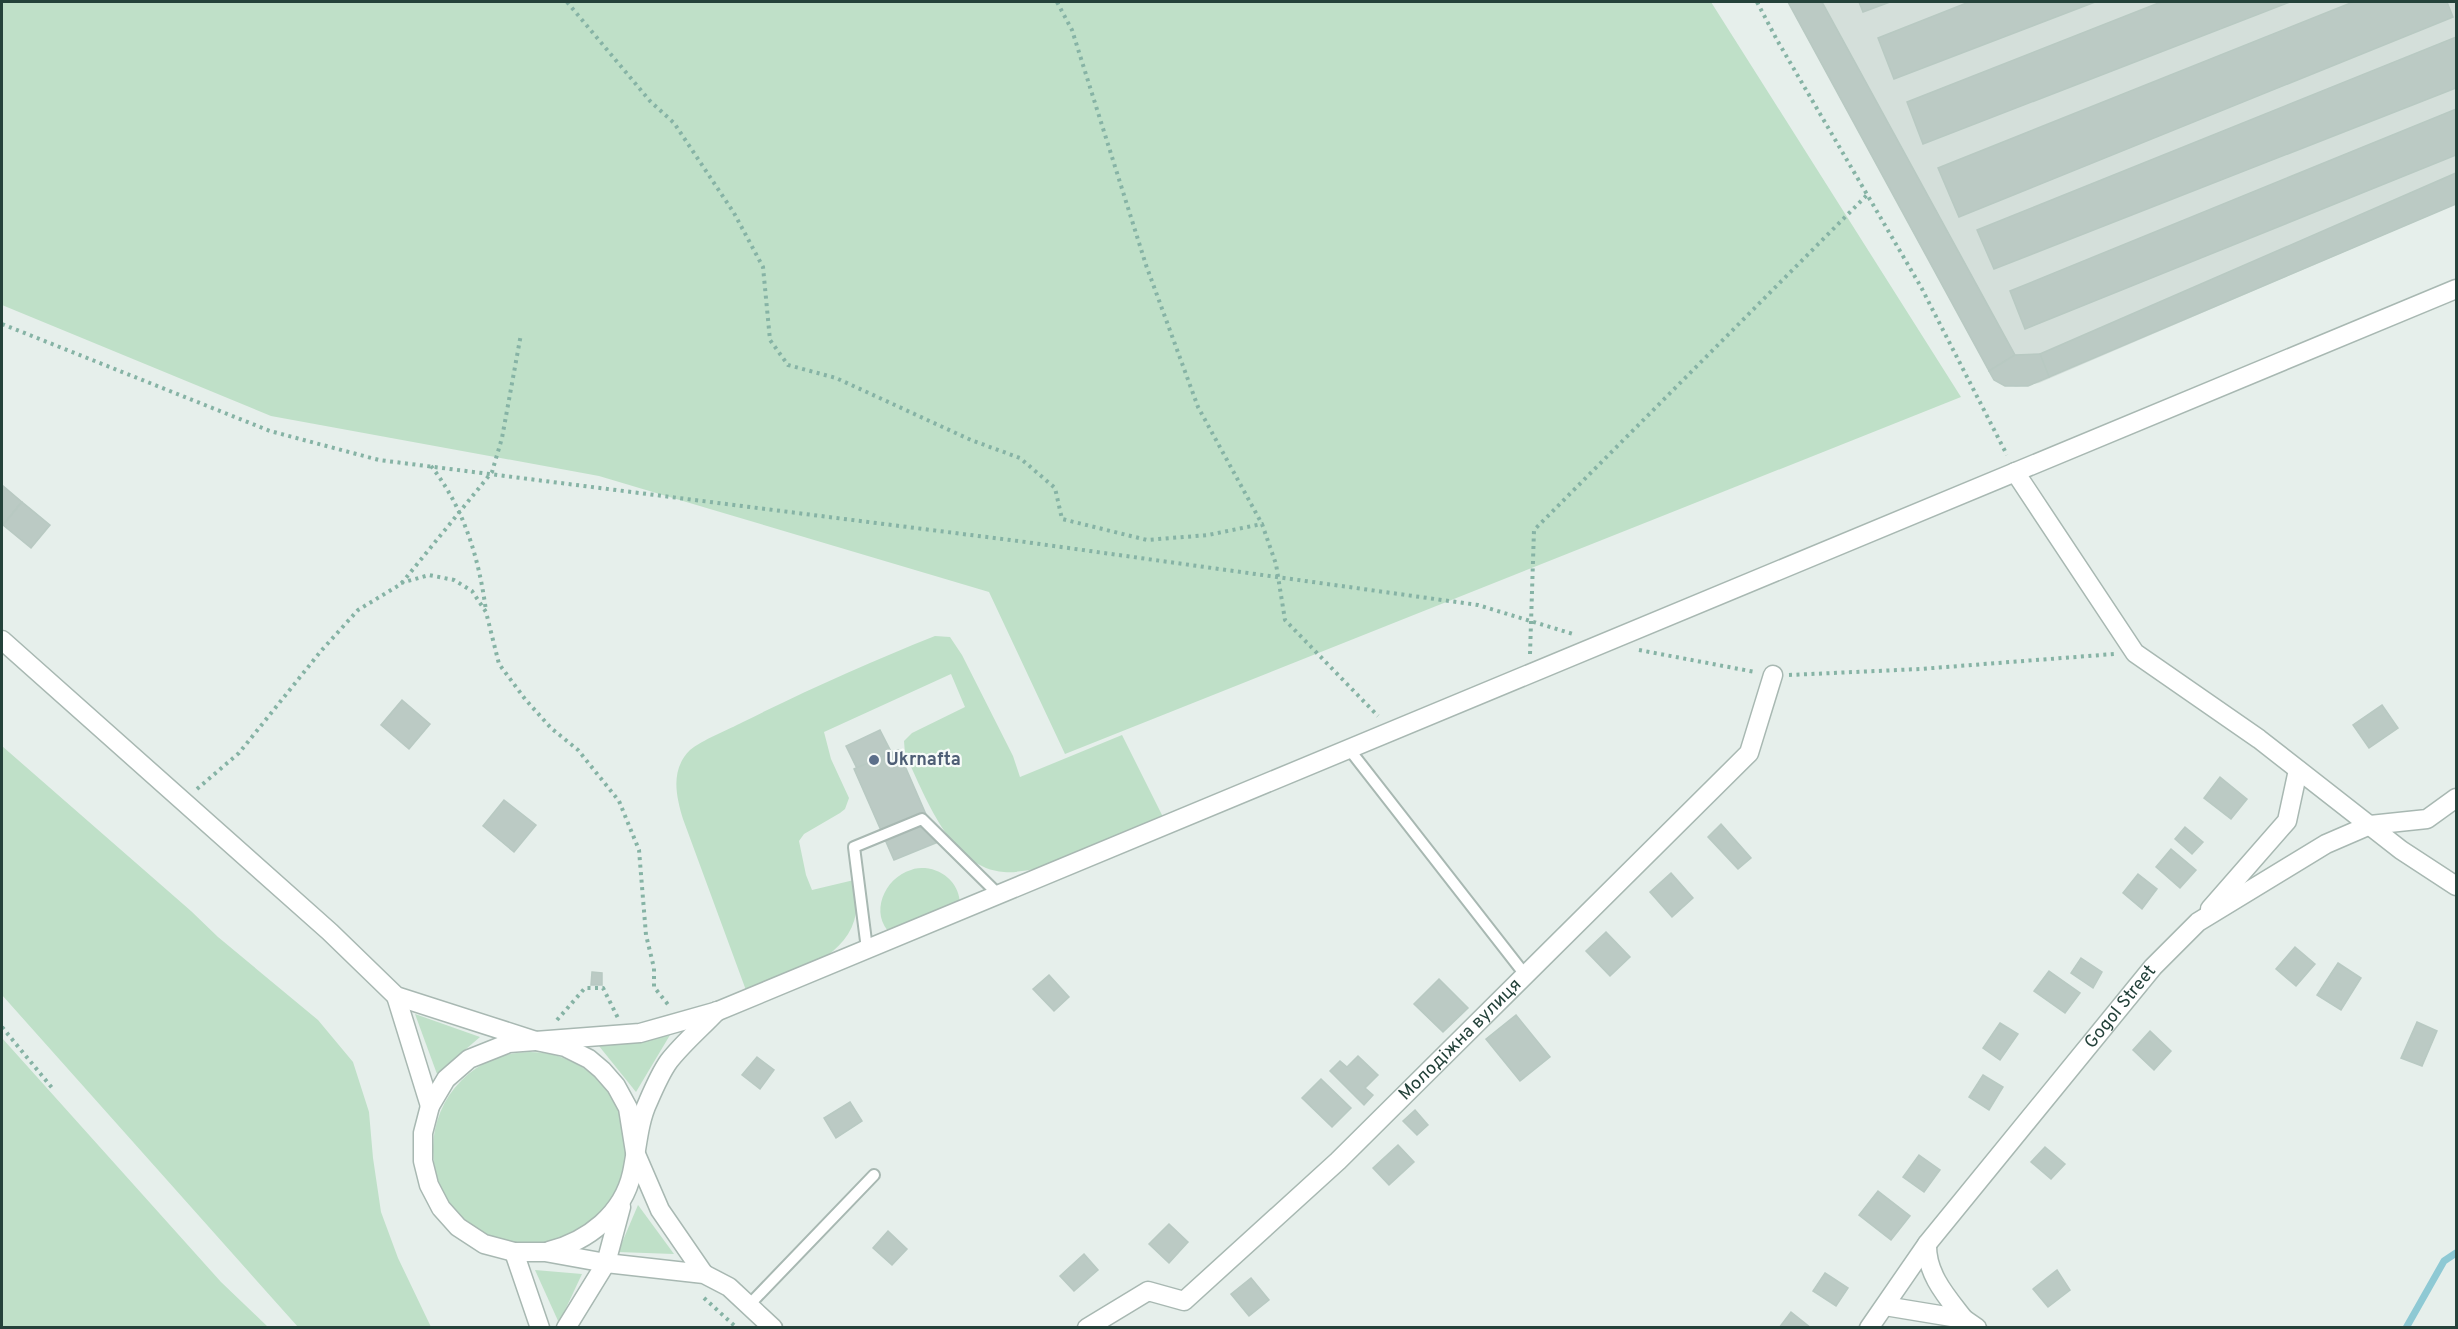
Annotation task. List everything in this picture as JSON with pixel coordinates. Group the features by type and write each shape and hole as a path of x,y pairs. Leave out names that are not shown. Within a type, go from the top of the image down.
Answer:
{"street":[{"path":"773,1328 729,1287 704,1274 606,1263 545,1252 514,1252 484,1244 459,1227 441,1208 429,1185 423,1161 423,1133 430,1106 446,1079 469,1059 509,1042 640,1033 718,1011 2457,289"},
{"path":"2015,472 2135,653 2259,739 2401,850 2457,886"},
{"path":"2,640 330,932 396,996 536,1041 565,1047 589,1059 602,1070 616,1086 628,1108 635,1152 660,1210 704,1274"},
{"name":"Молодіжна вулиця","path":"1087,1328 1148,1291 1184,1301 1338,1161 1749,753 1773,675"},
{"path":"2198,922 2286,821 2298,770"},
{"name":"Gogol Street","path":"1869,1328 1927,1244 2153,967 2198,922 2326,844 2370,825 2427,819 2457,798"},
{"path":"396,996 430,1106"},
{"path":"566,1328 606,1263 632,1174 647,1105 669,1061 718,1011"},
{"path":"545,1252 568,1246 589,1235 610,1215 625,1193"},
{"path":"1927,1244 1927,1258 1937,1283 1970,1323"},
{"path":"514,1252 540,1328"},
{"path":"1885,1306 1970,1323"}],"lane":[{"path":"1349,748 1526,976"},
{"path":"867,949 854,847 922,819 998,894"},
{"path":"748,1305 874,1175"}],"path":[{"path":"567,2 650,101 674,123 734,213 763,267 770,340 788,365 836,378 971,440 1020,458 1055,488 1062,519 1147,540 1208,535 1262,524"},
{"path":"1057,2 1072,30 1146,265 1198,407 1262,524 1276,564 1286,620 1392,731"},
{"path":"1757,2 1921,287 2015,472"},
{"path":"1529,674 1534,530 1867,195"},
{"path":"2,324 270,431 379,459 1018,541 1478,605 1604,643"},
{"path":"401,584 492,472 502,438 521,334"},
{"path":"430,466 444,483 471,538 499,664 525,699 552,728 578,750 619,801 639,850 645,925 654,968 654,987 680,1022"},
{"path":"183,801 239,753 321,651 358,610 401,584 429,575 454,580 472,591 486,612"},
{"path":"1637,650 1773,675 1920,669 2135,653"},
{"path":"552,1025 585,988 603,988 626,1034"},
{"path":"2,1026 53,1089"}],"shaded area":[{"path":"1788,2 2456,2 2456,204 2039,383 2016,387 1994,380"}],"green space":[{"path":"2,2 1711,2 1961,397 1065,754 989,592 599,476 271,416 2,305"},
{"path":"935,636 950,637 962,655 1013,756 1020,777 1122,735 1165,821 1040,868 1004,872 985,867 969,858 954,844 942,827 905,754 904,741 912,733 965,707 951,674 824,732 831,759 849,798 845,809 804,834 799,841 806,875 812,890 854,880 856,913 851,930 828,955 813,965 747,993 680,810 676,783 679,766 690,750 701,743 838,677"},
{"path":"2,746 218,937 318,1020 353,1062 369,1112 381,1212 398,1258 431,1327 298,1327 2,995"},
{"path":"925,868 939,872 950,880 957,891 960,905 891,934 884,926 881,917 883,897 887,888 901,874"},
{"path":"415,1014 480,1037 437,1074"},
{"path":"670,1035 636,1092 599,1046"},
{"path":"2,1038 221,1282 268,1327 2,1327"},
{"path":"520,1052 540,1052 576,1063 599,1080 611,1095 620,1112 627,1139 627,1159 620,1186 611,1203 599,1218 584,1230 567,1239 540,1246 520,1246 484,1235 455,1211 444,1195 437,1177 433,1159 433,1139 444,1103 468,1074 484,1063 502,1056"},
{"path":"638,1205 674,1254 618,1252"},
{"path":"535,1270 582,1274 559,1323"}],"building":[{"path":"1788,2 1822,2 2015,355 1989,371"},
{"path":"1859,2 1890,2 1863,12"},
{"path":"1969,2 2095,2 1894,79 1878,38"},
{"path":"2161,2 2290,2 1923,144 1907,102"},
{"path":"2353,2 2447,2 2453,17 1959,217 1938,168"},
{"path":"2456,37 2456,88 1994,269 1977,230"},
{"path":"2456,109 2456,155 2025,329 2010,291"},
{"path":"2456,173 2456,204 2049,377 2040,354"},
{"path":"2040,354 2049,377 2028,386 2005,386 1994,380 1989,371 2015,355"},
{"path":"2,485 22,502 3,525 2,524"},
{"path":"22,502 50,525 31,548 3,525"},
{"path":"402,700 430,724 409,749 381,725"},
{"path":"2382,705 2398,728 2369,748 2353,725"},
{"name":"Ukrnafta","path":"880,730 902,773 868,791 846,746"},
{"path":"898,750 938,842 894,860 854,769"},
{"path":"2220,777 2247,799 2231,819 2204,798"},
{"path":"504,800 536,825 514,852 483,826"},
{"path":"1721,824 1751,858 1738,869 1708,837"},
{"path":"2185,827 2203,842 2192,854 2175,839"},
{"path":"2171,849 2196,870 2180,888 2156,867"},
{"path":"1671,873 1693,898 1672,917 1650,892"},
{"path":"2138,874 2157,889 2142,909 2123,893"},
{"path":"1606,932 1630,957 1610,976 1586,951"},
{"path":"2295,947 2315,964 2296,986 2276,969"},
{"path":"2081,958 2102,972 2093,988 2071,973"},
{"path":"2338,963 2361,978 2341,1010 2317,995"},
{"path":"2049,971 2080,993 2065,1013 2034,991"},
{"path":"592,972 602,973 602,985 591,985"},
{"path":"1049,975 1069,997 1054,1011 1033,989"},
{"path":"1439,979 1468,1008 1443,1032 1414,1004"},
{"path":"1516,1015 1550,1057 1520,1081 1486,1039"},
{"path":"2417,1022 2437,1031 2422,1066 2401,1058"},
{"path":"2000,1023 2018,1034 2000,1060 1983,1048"},
{"path":"2150,1031 2171,1051 2154,1070 2133,1050"},
{"path":"1358,1056 1378,1075 1365,1088 1373,1095 1364,1105 1330,1071 1340,1061 1347,1067"},
{"path":"757,1057 774,1070 760,1089 742,1075"},
{"path":"1983,1075 2003,1087 1989,1110 1969,1097"},
{"path":"1321,1079 1351,1108 1332,1127 1302,1098"},
{"path":"850,1102 862,1121 836,1138 824,1118"},
{"path":"1415,1110 1428,1125 1417,1135 1403,1121"},
{"path":"1398,1145 1414,1162 1389,1185 1373,1168"},
{"path":"2045,1147 2065,1164 2051,1179 2031,1162"},
{"path":"1919,1155 1940,1170 1924,1192 1903,1177"},
{"path":"1878,1191 1910,1216 1891,1240 1859,1215"},
{"path":"1169,1224 1188,1242 1169,1263 1149,1244"},
{"path":"888,1231 907,1249 892,1265 873,1248"},
{"path":"1084,1254 1098,1270 1074,1291 1060,1276"},
{"path":"2057,1270 2070,1290 2048,1307 2033,1289"},
{"path":"1825,1273 1848,1288 1836,1306 1813,1291"},
{"path":"1251,1278 1269,1300 1249,1316 1231,1294"},
{"path":"1791,1312 1811,1328 1779,1328"}],"waterway":[{"path":"2406,1328 2444,1261 2456,1253"}],"place":[{"name":"Ukrnafta","path":"874,760"}]}
